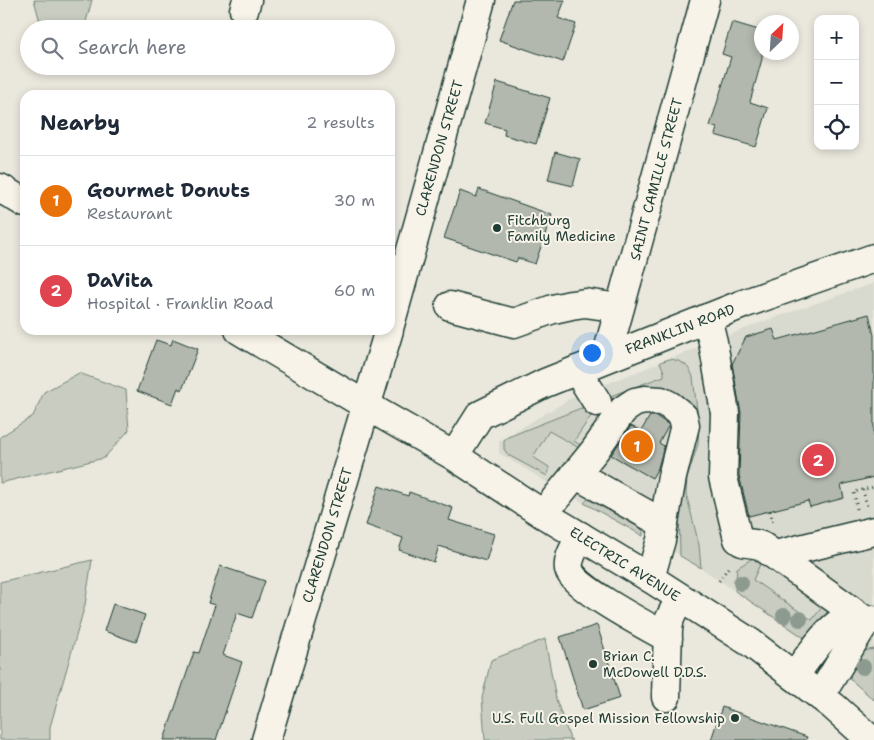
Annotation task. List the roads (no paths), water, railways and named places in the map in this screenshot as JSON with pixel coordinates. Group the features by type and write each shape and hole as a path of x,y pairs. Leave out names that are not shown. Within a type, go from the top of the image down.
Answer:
{"main road":[{"name":"CLARENDON STREET","path":"395,307 481,0"},
{"name":"SAINT CAMILLE STREET","path":"606,358 704,0"},
{"path":"0,188 20,200"},
{"name":"FRANKLIN ROAD","path":"454,456 480,415 545,383 707,318 874,258"},
{"path":"450,306 514,323 571,304 585,303 620,308"},
{"path":"707,318 713,342 724,413 723,478 738,538 745,543 760,545 870,620"},
{"path":"247,335 367,406"},
{"name":"CLARENDON STREET","path":"266,740 388,335"},
{"path":"577,370 597,402"},
{"path":"543,514 623,410 635,402 645,400 661,401 680,412 684,420 684,430 664,524 650,578"},
{"name":"ELECTRIC AVENUE","path":"367,406 454,456 543,514 650,578 751,643 820,696 867,739"},
{"path":"575,474 664,524"},
{"path":"775,556 874,531"},
{"path":"580,536 569,562 572,577 598,596 668,638"},
{"path":"666,697 670,618 680,598"},
{"path":"794,676 815,648 838,623 854,619 870,620"},
{"path":"820,696 870,620"}],"place":[{"name":"Fitchburg Family Medicine","path":"497,228"},
{"name":"Gourmet Donuts","path":"637,446"},
{"name":"DaVita","path":"818,460"},
{"name":"Brian C. McDowell D.D.S.","path":"593,664"},
{"name":"U.S. Full Gospel Mission Fellowship","path":"735,718"}]}
